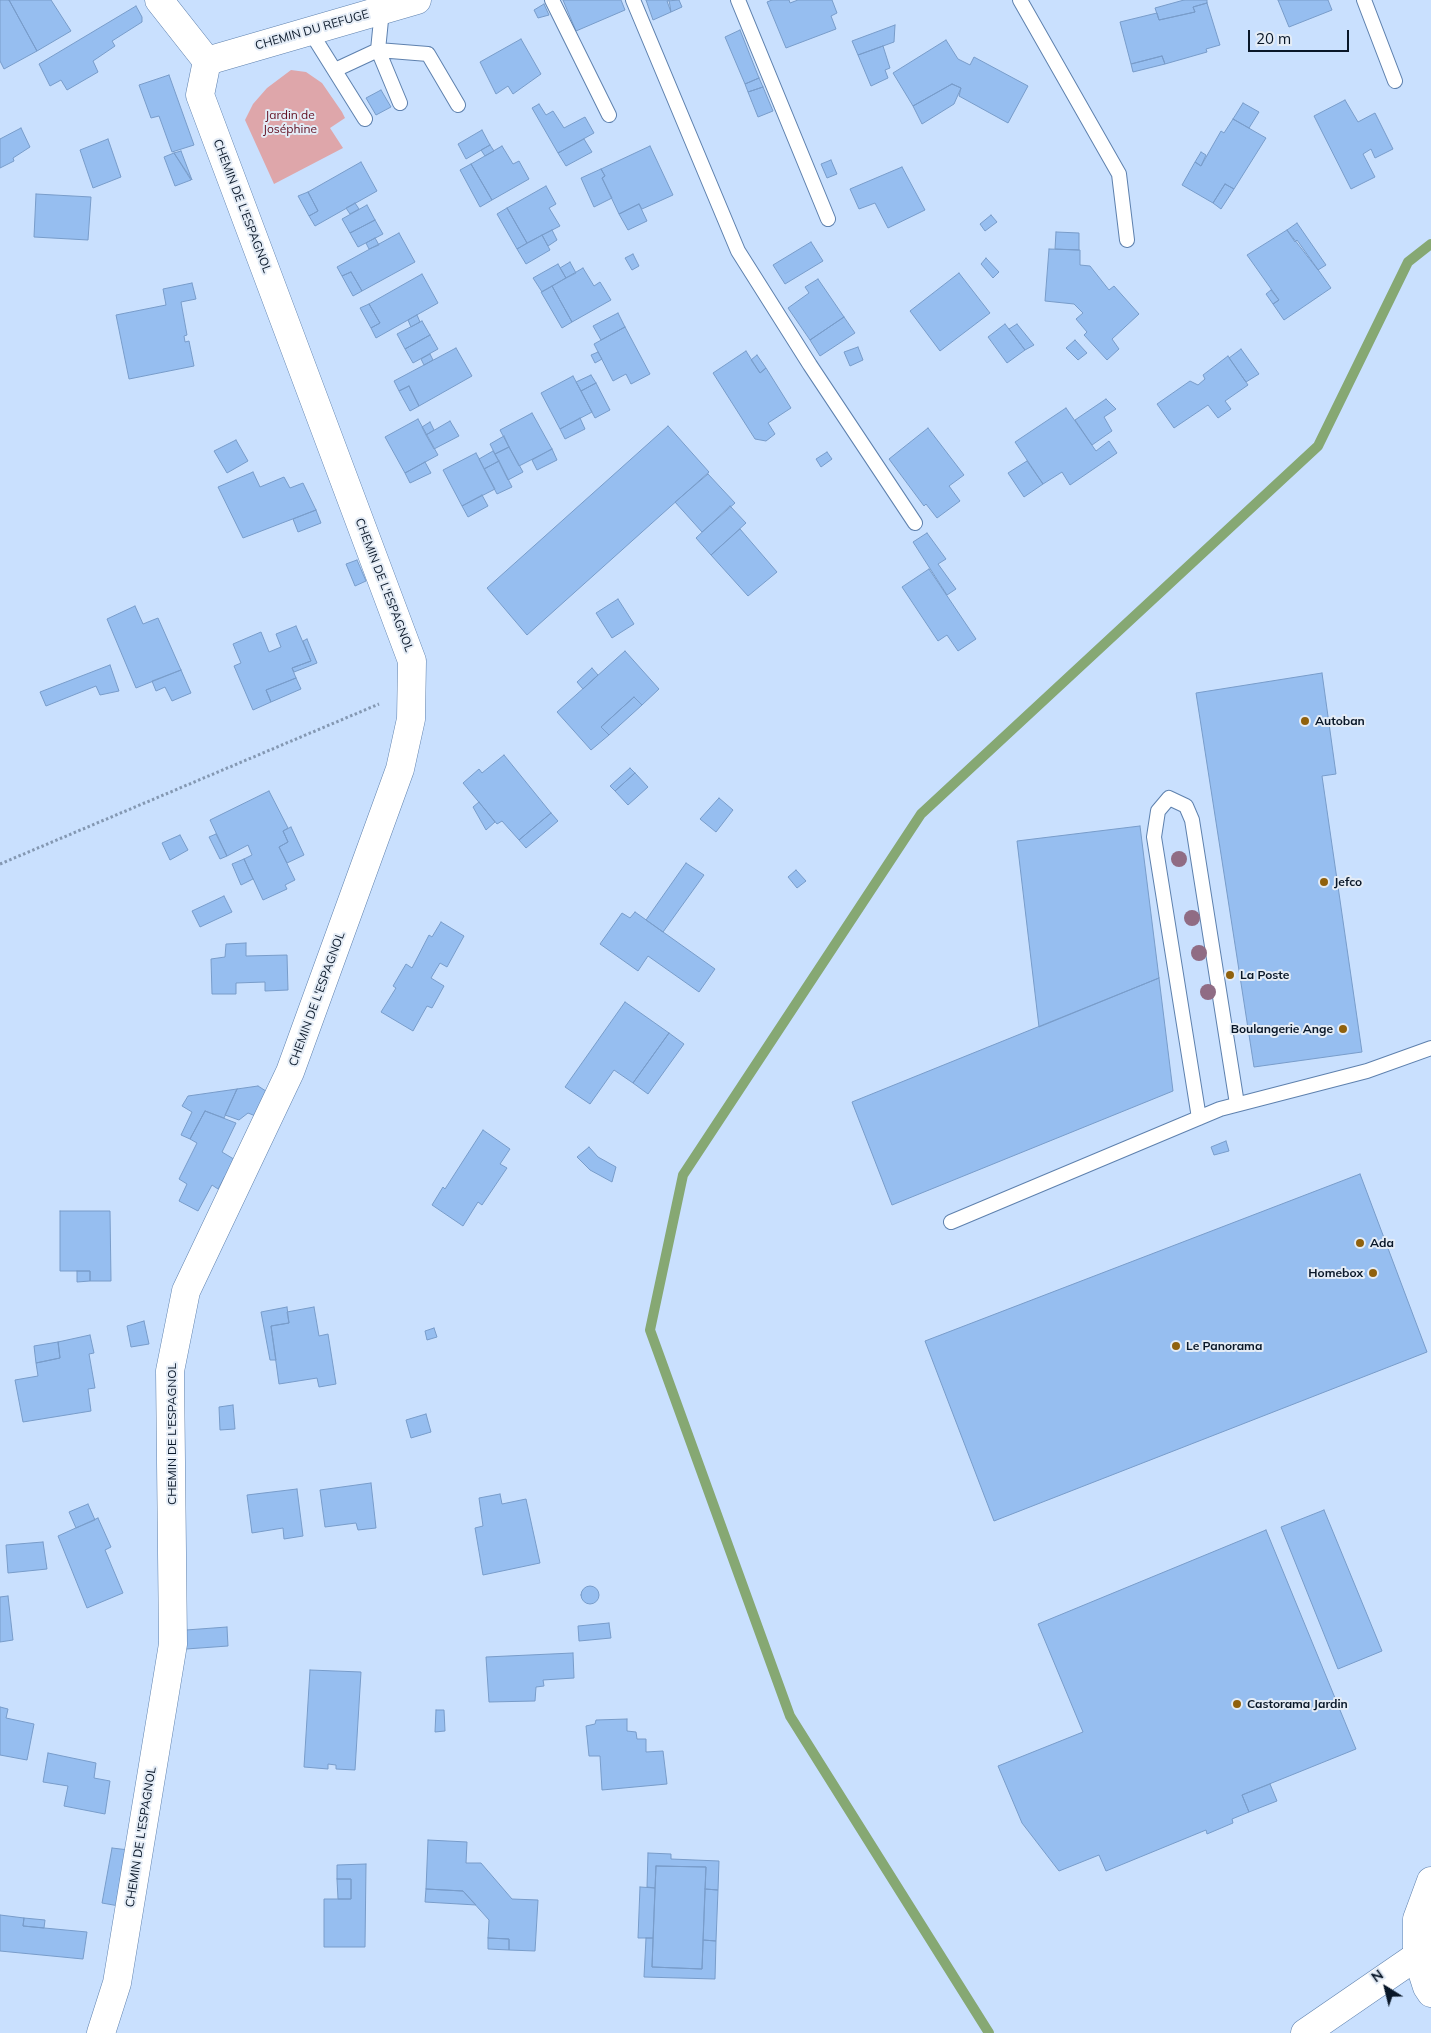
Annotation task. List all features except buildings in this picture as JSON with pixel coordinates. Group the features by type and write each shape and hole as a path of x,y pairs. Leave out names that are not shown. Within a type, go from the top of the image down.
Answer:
{"street":[{"path":"158,0 207,61"},
{"name":"CHEMIN DU REFUGE","path":"207,61 417,0"},
{"name":"CHEMIN DE L'ESPAGNOL","path":"101,2033 117,1982 173,1644 170,1371 186,1290 290,1072 400,769 411,719 412,661 200,95 207,61"},
{"path":"1431,1881 1417,1919 1417,1956 1426,1987 1431,1993"},
{"path":"1305,2033 1417,1956"}],"lane":[{"path":"552,0 609,115"},
{"path":"633,0 738,251 914,523"},
{"path":"738,0 828,219"},
{"path":"1020,0 1119,174 1127,240"},
{"path":"1364,0 1395,80"},
{"path":"382,10 378,50 400,102"},
{"path":"310,30 365,119"},
{"path":"335,70 378,50 428,54 458,104"},
{"path":"1199,1118 1154,837 1158,811 1169,798 1186,806 1192,820 1237,1104"},
{"path":"951,1222 1199,1118 1237,1104 1367,1071 1431,1048"}],"path":[{"path":"0,864 412,690"}],"green space":[{"name":"Jardin de Joséphine","path":"291,70 306,72 322,83 342,112 345,118 330,128 343,148 274,184 245,120 253,104 267,88"}],"waterway":[{"path":"989,2033 790,1716 650,1330 683,1175 921,814 1318,446 1408,262 1431,244"}],"place":[{"name":"Autoban","path":"1305,721"},
{"name":"Jefco","path":"1324,882"},
{"name":"La Poste","path":"1230,975"},
{"name":"Boulangerie Ange","path":"1343,1029"},
{"name":"Ada","path":"1360,1243"},
{"name":"Homebox","path":"1373,1273"},
{"name":"Le Panorama","path":"1176,1346"},
{"name":"Castorama Jardin","path":"1237,1704"}]}
